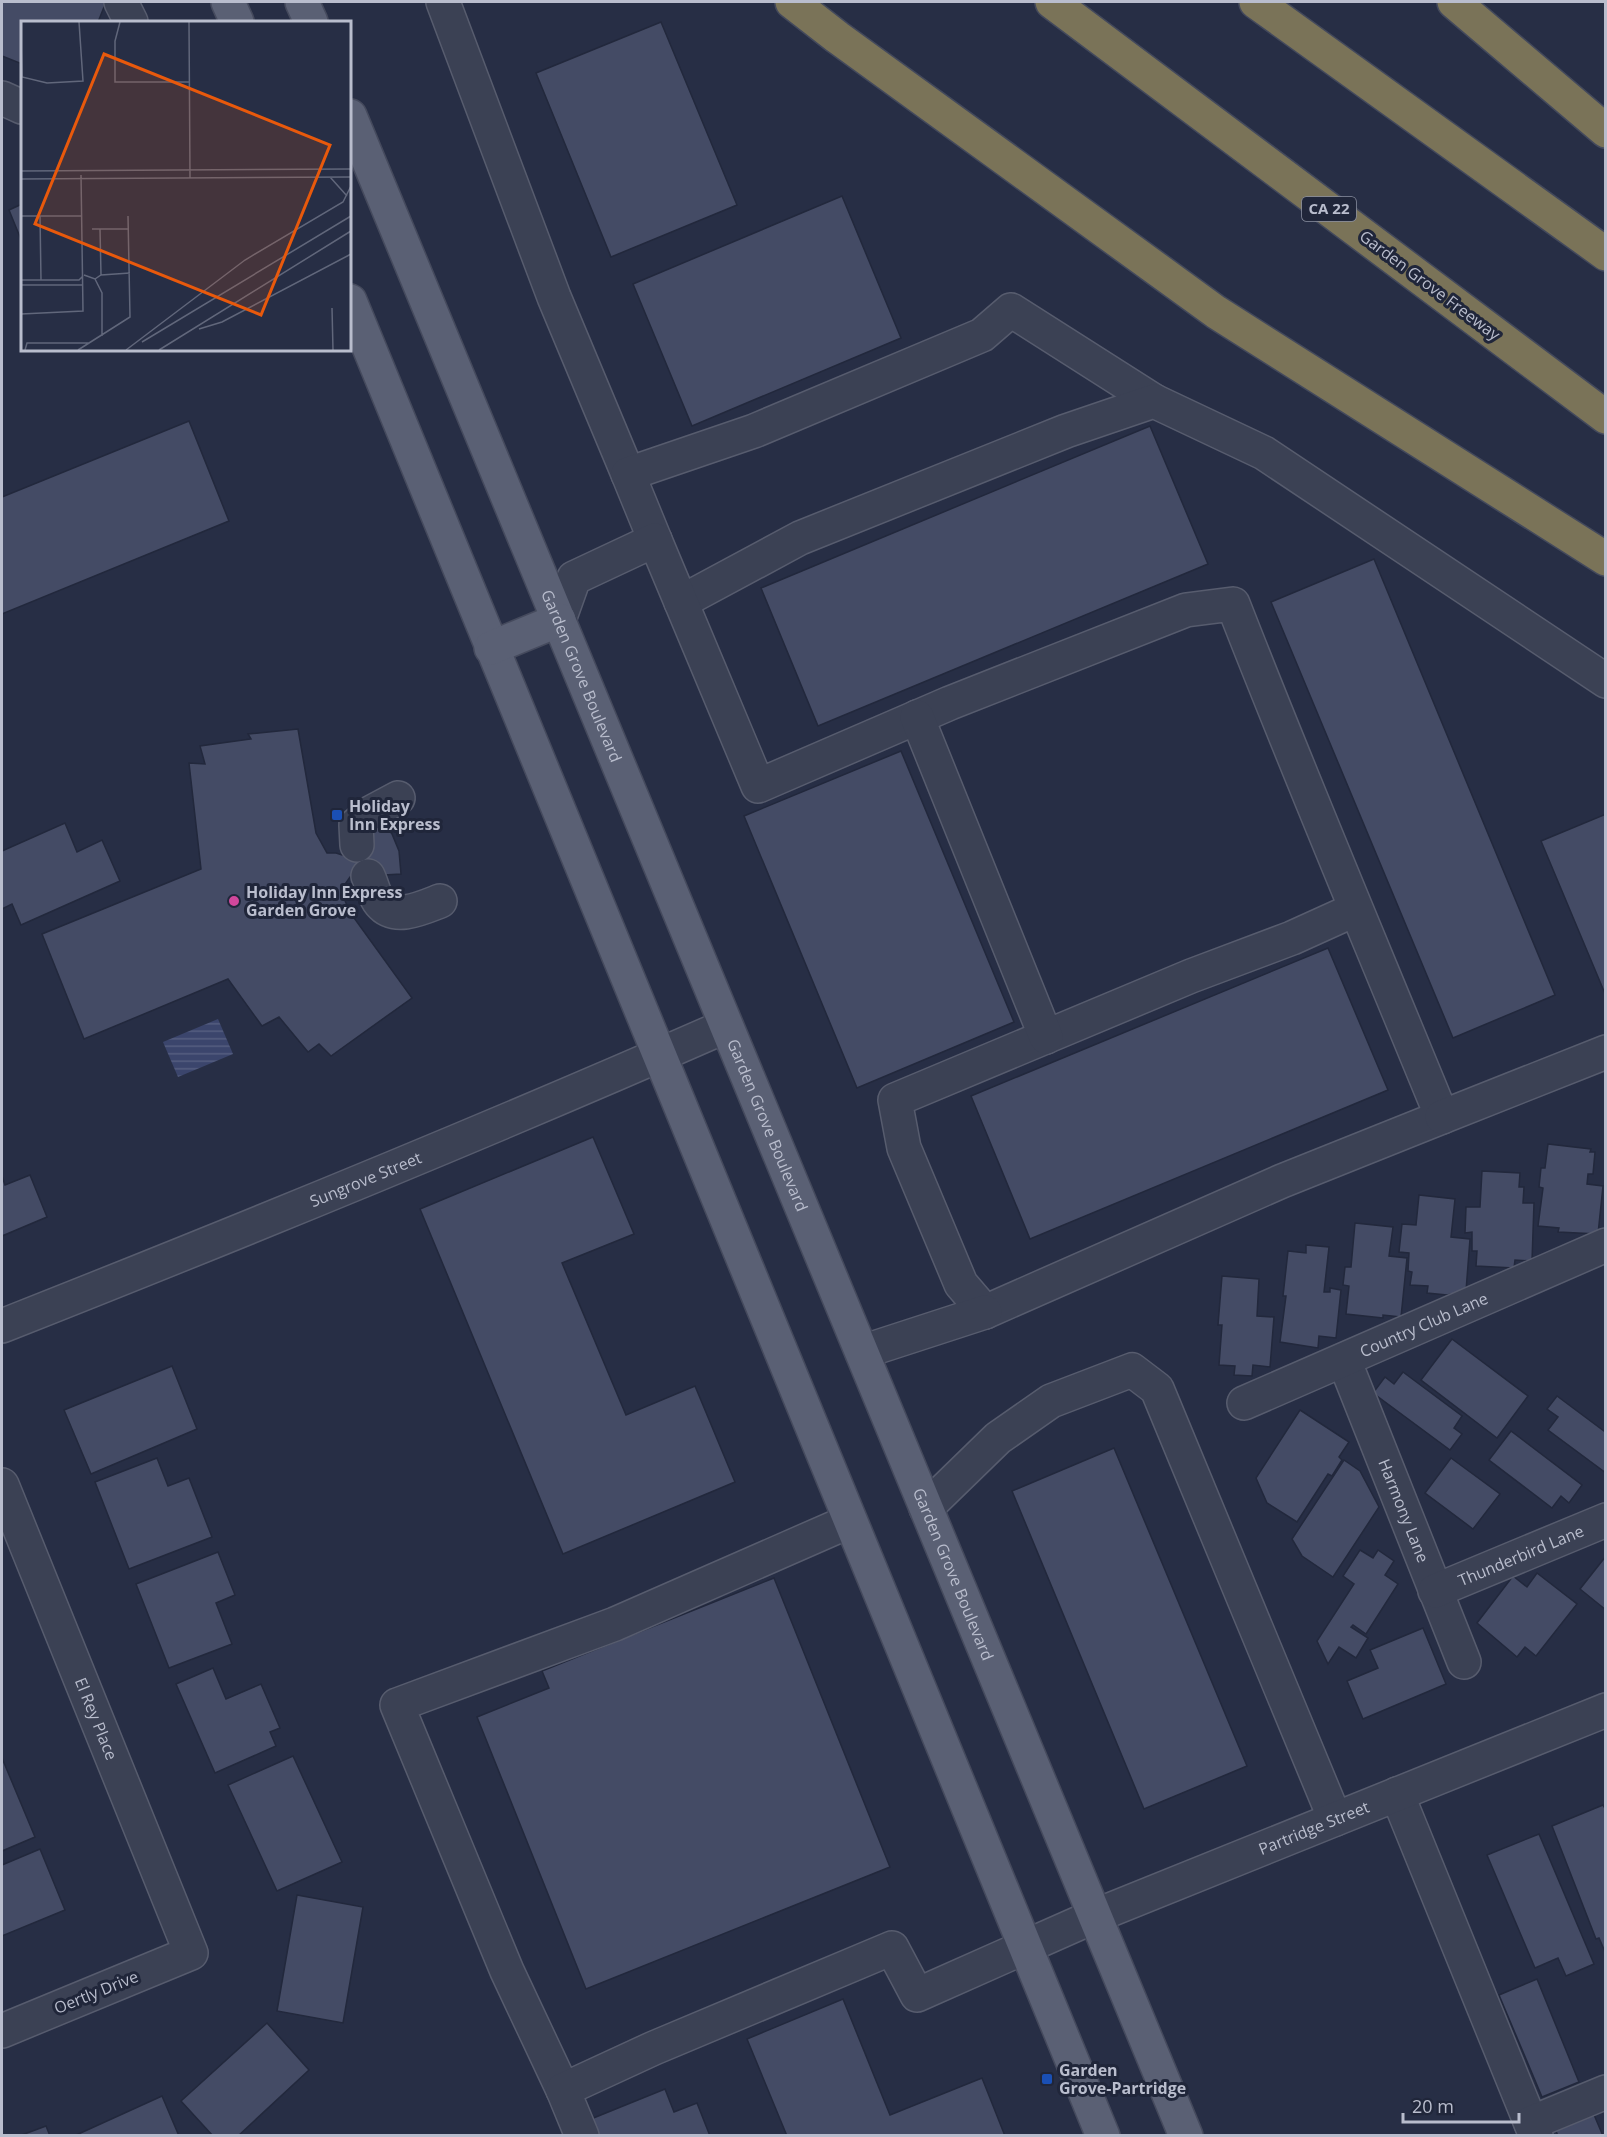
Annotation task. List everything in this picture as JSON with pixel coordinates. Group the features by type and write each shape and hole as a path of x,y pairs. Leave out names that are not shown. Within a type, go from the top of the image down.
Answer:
{"highway":[{"path":"792,2 1216,312 1605,559"},
{"name":"Garden Grove Freeway","path":"1052,2 1605,417"},
{"path":"1256,2 1605,254"},
{"path":"1454,2 1605,131"}],"main road":[{"path":"228,2 237,21"},
{"path":"302,2 310,21"},
{"name":"Garden Grove Boulevard","path":"351,118 1186,2136"},
{"path":"351,303 1103,2136"},
{"path":"491,648 559,620"}],"street":[{"path":"121,2 126,7 132,21"},
{"path":"443,2 554,297 758,786 917,717 1186,610 1233,604 1287,744 1442,1117"},
{"path":"2,98 21,107"},
{"path":"628,474 754,431 982,335 1011,310 1154,401 1264,453 1605,681"},
{"path":"681,602 800,538 1066,431 1154,401"},
{"path":"559,620 574,578 655,540"},
{"path":"917,717 1046,1037"},
{"path":"357,845 356,825 370,813 398,798"},
{"path":"368,876 379,903 391,911 412,911 440,901"},
{"path":"985,1312 961,1284 904,1148 895,1100 1191,976 1292,938 1356,909"},
{"name":"Sungrove Street","path":"2,1326 453,1145 726,1026"},
{"path":"862,1353 985,1312 1282,1181 1605,1052"},
{"name":"Country Club Lane","path":"1244,1403 1605,1245"},
{"name":"Harmony Lane","path":"1344,1360 1464,1662"},
{"path":"926,1508 998,1438 1051,1401 1132,1370 1157,1389 1335,1819"},
{"name":"El Rey Place","path":"2,1485 192,1953"},
{"name":"Thunderbird Lane","path":"1435,1592 1605,1520"},
{"path":"582,2136 507,1971 397,1705 615,1624 850,1521"},
{"name":"Partridge Street","path":"563,2090 654,2048 892,1948 917,1995 1095,1916 1605,1710"},
{"path":"1397,1794 1534,2129 1605,2092"},
{"name":"Oertly Drive","path":"2,2031 192,1953"}],"water":[{"path":"218,1019 233,1054 178,1077 163,1042"}],"building":[{"path":"2,2 106,2 98,21 21,21 21,64 2,56"},
{"path":"661,22 737,205 611,257 536,73"},
{"path":"842,196 901,338 692,426 633,284"},
{"path":"21,204 21,240 9,210"},
{"path":"189,421 229,521 2,614 2,497"},
{"path":"1150,426 1208,564 818,726 761,588"},
{"path":"1374,559 1555,995 1453,1038 1271,602"},
{"name":"Holiday Inn Express Garden Grove","path":"298,729 316,833 327,853 345,856 382,821 392,834 399,851 401,874 350,877 341,890 349,911 412,998 331,1056 319,1044 308,1052 279,1017 262,1026 228,979 84,1039 42,934 201,869 189,763 205,764 200,746 251,739 248,734"},
{"path":"901,751 1014,1022 857,1088 744,816"},
{"path":"1606,814 1606,996 1541,841"},
{"path":"65,823 77,852 102,840 120,881 21,925 12,904 2,909 2,851"},
{"path":"1328,948 1388,1090 1030,1239 971,1096"},
{"path":"593,1137 634,1234 562,1263 626,1415 695,1386 735,1482 563,1554 420,1209"},
{"path":"1548,1144 1591,1149 1590,1152 1595,1152 1593,1174 1588,1174 1587,1184 1603,1186 1598,1234 1558,1232 1559,1228 1538,1226 1543,1188 1539,1187 1541,1168 1545,1168"},
{"path":"1482,1171 1520,1173 1519,1187 1524,1187 1523,1203 1534,1203 1532,1261 1515,1260 1514,1268 1476,1266 1477,1251 1472,1251 1472,1232 1465,1233 1466,1207 1480,1207"},
{"path":"30,1175 47,1217 2,1236 2,1176 5,1185"},
{"path":"1419,1195 1455,1199 1451,1237 1470,1239 1466,1291 1447,1295 1427,1293 1428,1286 1410,1285 1412,1272 1408,1271 1409,1253 1399,1252 1402,1224 1416,1225"},
{"path":"1355,1223 1393,1227 1389,1256 1407,1258 1401,1317 1383,1315 1383,1318 1346,1314 1349,1286 1343,1285 1345,1267 1351,1267"},
{"path":"1306,1245 1329,1247 1324,1292 1330,1292 1330,1288 1341,1290 1336,1338 1319,1336 1318,1348 1280,1342 1286,1296 1283,1296 1288,1251 1306,1253"},
{"path":"1222,1276 1259,1279 1257,1316 1274,1317 1270,1367 1253,1365 1252,1376 1234,1375 1235,1366 1219,1365 1222,1325 1218,1325"},
{"path":"1452,1339 1528,1396 1497,1438 1421,1380"},
{"path":"172,1366 197,1429 91,1474 64,1410"},
{"path":"1403,1372 1462,1416 1454,1428 1462,1434 1450,1450 1373,1393 1385,1377 1394,1384"},
{"path":"1557,1396 1604,1431 1606,1429 1606,1473 1548,1430 1558,1417 1547,1409"},
{"path":"1300,1410 1349,1442 1339,1457 1342,1460 1332,1476 1328,1474 1297,1522 1267,1503 1256,1478"},
{"path":"1511,1431 1582,1485 1569,1503 1561,1496 1552,1508 1489,1460"},
{"path":"1114,1448 1247,1766 1144,1809 1012,1491"},
{"path":"157,1458 168,1486 189,1478 212,1537 129,1569 95,1482"},
{"path":"1451,1458 1500,1494 1473,1529 1425,1493"},
{"path":"1344,1460 1360,1471 1379,1507 1333,1577 1302,1556 1292,1539"},
{"path":"1360,1550 1373,1558 1378,1550 1394,1561 1385,1575 1398,1584 1366,1634 1353,1625 1351,1627 1368,1638 1356,1658 1339,1647 1328,1664 1317,1641 1354,1584 1343,1576"},
{"path":"218,1552 235,1595 216,1603 232,1644 169,1668 136,1584"},
{"path":"1606,1556 1606,1610 1580,1589"},
{"path":"1537,1573 1577,1604 1536,1656 1525,1647 1517,1657 1477,1623 1513,1576 1527,1587"},
{"path":"774,1578 890,1867 586,1989 477,1717 549,1688 542,1671"},
{"path":"1423,1628 1446,1684 1363,1719 1347,1681 1378,1668 1370,1650"},
{"path":"213,1668 226,1699 261,1684 280,1728 270,1732 276,1746 215,1773 176,1684"},
{"path":"293,1756 342,1862 277,1891 228,1785"},
{"path":"2,1758 35,1837 2,1851"},
{"path":"1603,1805 1606,1810 1606,1954 1599,1938 1596,1939 1552,1826"},
{"path":"1539,1834 1594,1964 1566,1976 1558,1958 1535,1968 1487,1855"},
{"path":"40,1849 65,1910 2,1936 2,1865"},
{"path":"297,1895 363,1907 343,2023 277,2011"},
{"path":"1537,1979 1579,2082 1542,2097 1499,1995"},
{"path":"843,1999 890,2115 982,2078 1005,2136 787,2136 747,2039"},
{"path":"267,2023 309,2070 238,2136 213,2136 181,2101"},
{"path":"665,2089 674,2112 697,2103 710,2136 598,2136 591,2119"},
{"path":"162,2096 179,2136 74,2136"},
{"path":"1592,2110 1603,2136 1558,2136 1554,2126"},
{"path":"46,2126 50,2136 19,2136"}],"place":[{"name":"Holiday Inn Express","path":"337,815"},
{"name":"Holiday Inn Express Garden Grove","path":"234,901"},
{"name":"Garden Grove-Partridge","path":"1047,2079"}]}
